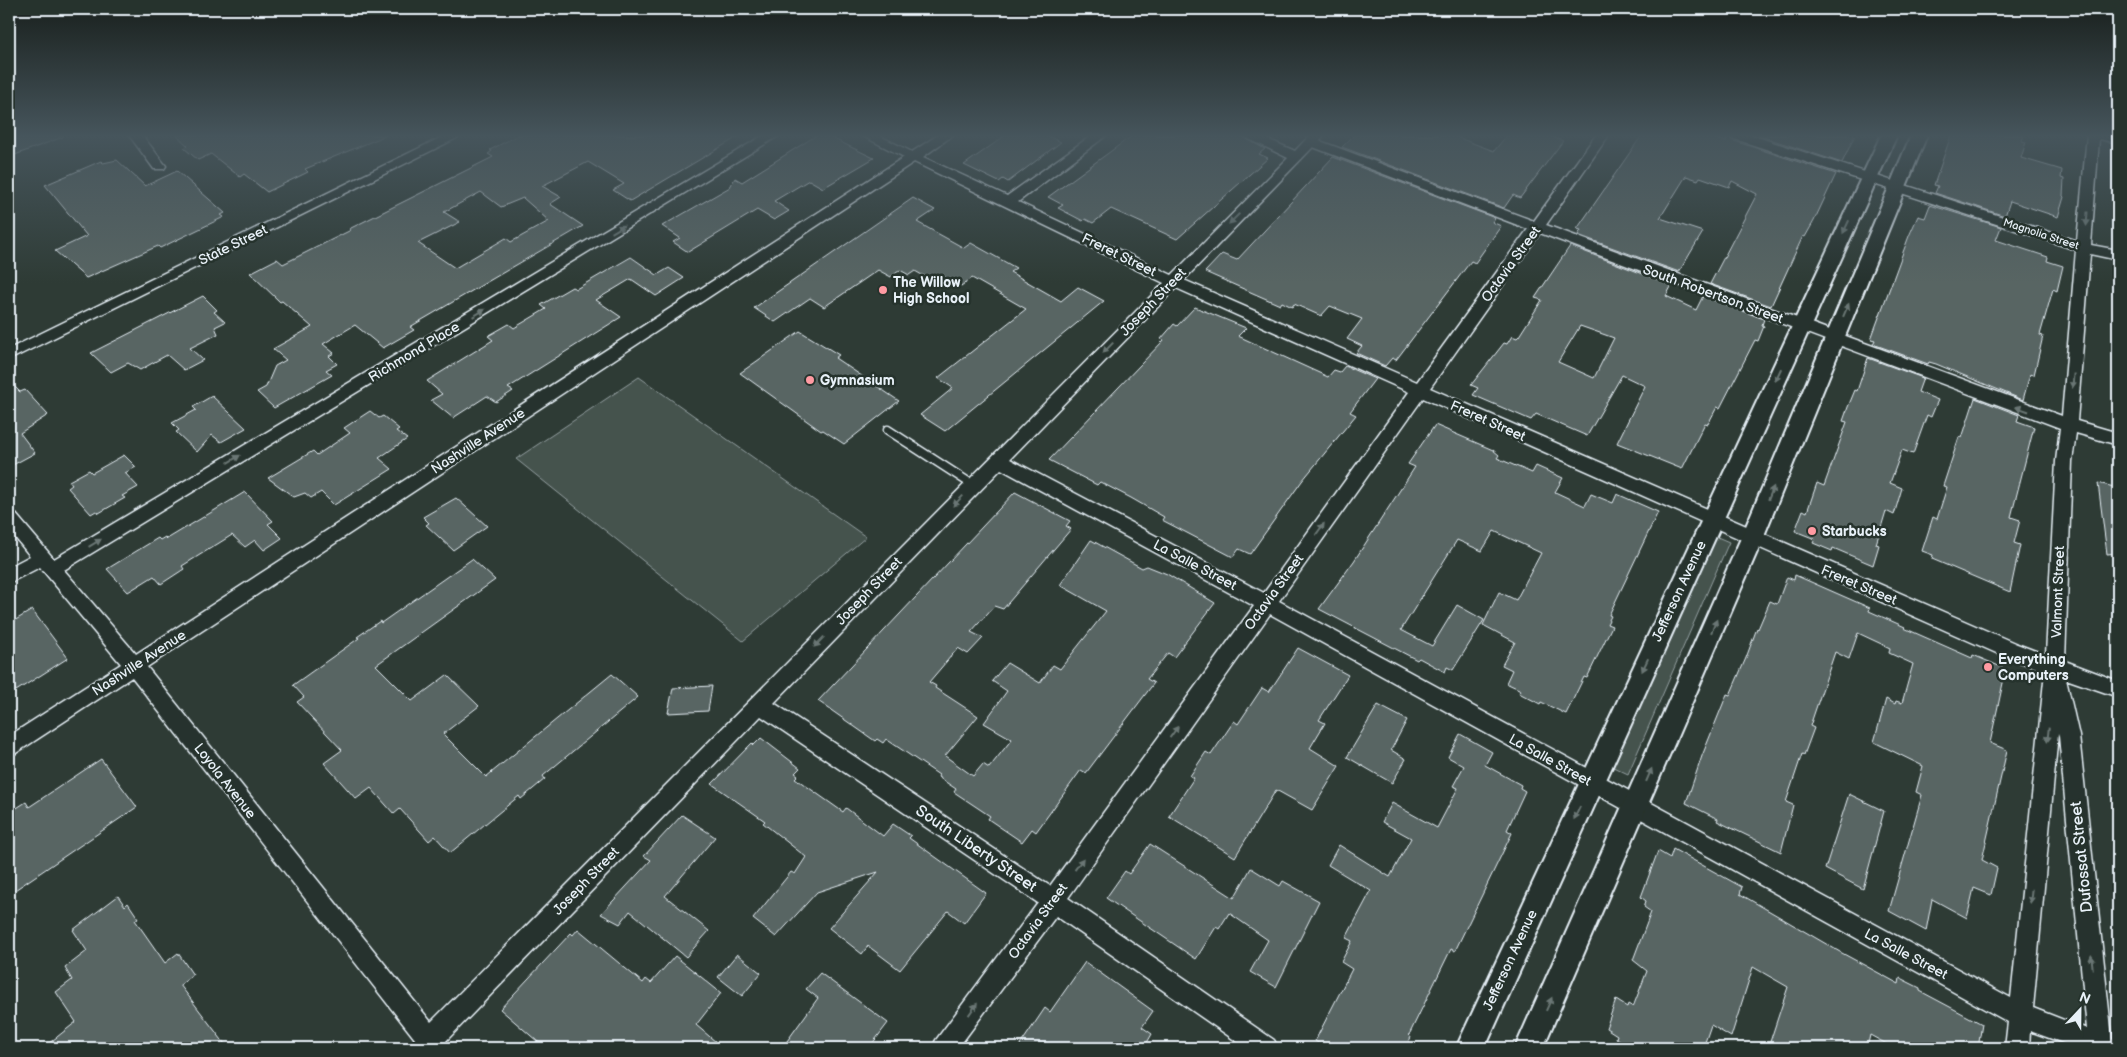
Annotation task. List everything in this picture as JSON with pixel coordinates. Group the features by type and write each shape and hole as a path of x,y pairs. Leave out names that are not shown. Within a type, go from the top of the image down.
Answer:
{"street":[{"name":"State Street","path":"9,355 357,184"},
{"name":"Richmond Place","path":"9,576 48,562 690,184"},
{"name":"Nashville Avenue","path":"9,747 873,184"},
{"name":"Freret Street","path":"970,184 1173,281 1752,538 2055,668 2118,688"},
{"path":"1008,202 1033,184"},
{"name":"Joseph Street","path":"429,1046 759,704 1269,184"},
{"name":"South Robertson Street","path":"1426,184 1536,229 1800,327 2069,425 2118,439"},
{"name":"Octavia Street","path":"944,1048 1053,900 1568,184"},
{"name":"Jefferson Avenue","path":"1470,1048 1866,184"},
{"name":"Magnolia Street","path":"1888,184 2084,248 2118,256"},
{"path":"1529,1048 1752,538 1833,339 1900,184"},
{"name":"Valmont Street","path":"2017,1048 2055,668 2064,461 2069,425 2089,184"},
{"name":"La Salle Street","path":"998,460 1266,603 1591,783 2019,1015 2103,1047"},
{"name":"Loyola Avenue","path":"9,518 134,666 429,1046"},
{"name":"Dufossat Street","path":"2055,668 2069,736 2103,1047"},
{"name":"South Liberty Street","path":"759,704 1053,900 1266,1048"}],"lane":[{"path":"888,430 974,485"}],"shaded area":[{"path":"639,377 866,537 743,641 516,459"},
{"path":"1715,536 1729,542 1628,774 1611,766"}],"building":[{"path":"192,184 225,213 221,215 224,217 160,248 158,246 86,278 55,251 87,236 45,185"},
{"path":"257,184 283,184 267,192"},
{"path":"438,184 545,184 542,186 561,197 550,204 583,226 410,327 414,330 383,348 355,325 323,344 334,353 329,356 337,364 326,370 332,375 274,408 257,392 266,387 275,366 286,360 273,349 312,327 282,301 280,302 250,273 277,259 283,264 351,230 349,229","holes":["481,192 501,207 523,198 549,221 511,242 506,238 455,268 418,243 460,222 444,212"]},
{"path":"623,184 658,184 630,201 613,190"},
{"path":"731,184 802,184 774,201 789,211 774,220 757,210 688,252 673,242 680,238 662,226 730,187"},
{"path":"817,184 829,184 823,188"},
{"path":"1065,184 1238,184 1177,239 1111,209 1093,223 1085,219 1083,221 1058,208 1063,205 1048,197"},
{"path":"1308,184 1406,184 1495,218 1492,222 1501,226 1475,263 1471,261 1396,360 1392,358 1385,366 1356,353 1362,346 1347,339 1362,319 1330,306 1321,316 1294,304 1292,307 1282,302 1280,305 1205,272 1222,254 1237,260"},
{"path":"1441,184 1530,184 1520,198 1513,195 1504,208"},
{"path":"1608,184 1681,184 1660,218 1703,232 1679,272 1578,235 1581,230 1577,229"},
{"path":"1738,184 1831,184 1814,221 1805,237 1803,236 1771,306 1710,284 1757,194"},
{"path":"2064,184 2064,197 2058,217 2010,201 2005,216 1935,193 1938,186 1934,185"},
{"path":"913,198 935,210 917,222 964,248 971,243 1016,268 1010,272 1061,301 1078,287 1104,301 945,431 920,415 953,388 938,378 1026,309 972,278 961,286 945,277 936,283 915,271 909,275 900,270 891,277 878,270 824,307 810,298 775,322 754,308"},
{"path":"1930,205 2001,227 1996,240 2048,257 2047,261 2063,266 2057,291 2053,289 2040,335 2043,336 2034,375 2030,374 2023,400 1936,364 1929,362 1928,364 1873,344 1875,340 1871,339 1909,236 1918,216 1925,218"},
{"path":"1570,246 1672,285 1666,296 1696,310 1703,296 1764,319 1762,325 1764,326 1758,341 1755,340 1720,408 1717,407 1708,424 1705,423 1682,469 1617,443 1645,386 1622,375 1587,436 1536,414 1531,420 1473,395 1478,388 1471,385 1504,343 1507,344 1512,336 1517,338 1519,336 1542,300 1535,298","holes":["1580,326 1614,338 1594,378 1558,362"]},
{"path":"631,257 657,275 669,268 684,278 656,296 631,279 596,300 621,317 508,388 513,391 496,402 487,396 453,418 431,400 442,394 427,381 493,340 488,336 509,324 514,328 546,309 541,305 572,287 576,289"},
{"path":"203,296 217,310 214,312 225,322 215,327 218,334 190,348 203,360 184,370 167,355 140,370 128,363 111,372 91,353"},
{"path":"1195,307 1246,328 1238,336 1328,377 1334,370 1340,372 1345,366 1375,379 1350,412 1356,415 1302,481 1250,554 1239,549 1233,557 1162,520 1164,517 1131,498 1100,482 1097,485 1049,460 1164,340 1161,339 1174,324 1177,326"},
{"name":"Gymnasium","path":"800,331 839,355 835,358 899,401 844,444 823,430 821,431 740,373"},
{"path":"1868,358 1923,378 1918,392 1938,400 1931,417 1927,415 1913,454 1902,450 1890,483 1902,488 1894,515 1886,511 1876,544 1879,545 1873,565 1833,548 1832,551 1813,543 1815,539 1795,531 1803,510 1807,512 1817,483 1824,486 1847,422 1843,421 1855,390 1857,391"},
{"path":"9,381 20,392 25,390 48,415 20,433 35,453 9,467"},
{"path":"212,396 246,428 221,442 212,435 197,452 176,432 179,430 172,423 196,410 193,407"},
{"path":"1975,398 2019,415 2017,421 2034,427 2011,517 2020,520 2014,543 2020,545 2010,592 1932,559 1933,555 1922,551 1933,517 1937,519 1947,487 1943,486 1959,437 1962,438"},
{"path":"370,411 379,418 383,416 399,429 396,431 407,439 379,458 392,469 334,505 321,492 311,498 305,493 294,497 268,478 313,451 317,455 350,433 344,428"},
{"path":"1435,425 1493,450 1499,455 1497,458 1532,473 1536,466 1563,478 1555,492 1585,506 1591,494 1613,503 1617,494 1658,512 1609,615 1611,616 1607,624 1612,626 1587,678 1584,677 1566,714 1541,702 1540,704 1519,693 1521,690 1506,683 1512,670 1502,665 1515,642 1483,625 1499,592 1516,600 1541,553 1494,531 1482,551 1457,540 1401,630 1432,646 1457,605 1484,620 1453,670 1447,667 1445,672 1419,658 1417,660 1319,609 1354,561 1415,467 1408,464"},
{"path":"124,455 136,467 125,473 138,487 122,496 125,498 99,513 96,511 91,514 68,488 72,485 69,481 89,470 92,473"},
{"path":"2098,483 2118,488 2118,553 2107,554"},
{"path":"245,492 273,521 268,524 282,538 264,550 255,540 245,547 232,535 182,566 184,569 161,584 154,576 128,592 107,569 158,538 160,540 165,537 167,539"},
{"path":"1015,492 1070,521 1066,526 1071,529 1003,609 994,606 971,632 983,638 968,654 958,648 929,682 936,686 935,688 978,716 945,756 973,776 983,764 989,768 1012,739 984,723 1007,691 992,681 1007,663 1040,683 1053,665 1060,669 1106,611 1060,585 1091,540 1142,568 1147,566 1167,574 1215,603 1174,657 1168,653 1147,679 1154,683 1086,773 1081,770 1036,832 1032,829 1022,842 988,819 990,816 954,792 956,789 938,777 939,775 886,739 883,743 877,739 875,741 818,701"},
{"path":"456,498 487,526 453,550 426,525 429,523 423,517"},
{"path":"472,559 495,580 376,665 412,701 447,675 479,706 443,734 486,777 612,674 638,697 543,776 545,779 521,799 519,796 450,853 435,836 429,841 400,809 394,814 371,788 356,799 324,763 342,750 297,702 304,697 293,685 359,638 357,637 380,621 381,623"},
{"path":"1795,575 1870,608 1869,611 1904,628 1972,658 1973,655 2006,669 1990,743 2007,750 1982,860 1997,868 1991,895 1974,888 1967,918 1932,899 1926,931 1889,911 1922,795 1916,792 1923,766 1874,742 1886,699 1895,704 1896,701 1902,703 1913,664 1889,653 1890,648 1858,633 1849,659 1835,652 1810,726 1814,728 1804,755 1802,754 1786,802 1793,805 1781,852 1717,821 1718,819 1686,803 1702,756 1727,694 1730,695 1757,628 1770,601 1777,604 1787,577 1794,580"},
{"path":"32,610 68,658 16,691 9,682 9,624"},
{"path":"1298,648 1348,675 1319,720 1325,723 1310,748 1339,766 1312,810 1276,790 1235,857 1169,816 1194,778 1190,776 1206,752 1211,755 1234,721 1238,724 1262,688 1269,692"},
{"path":"712,686 708,711 668,713 673,688"},
{"path":"1378,705 1407,720 1391,750 1406,759 1392,783 1347,757"},
{"path":"1460,734 1492,752 1485,765 1521,785 1520,788 1525,791 1507,830 1512,833 1455,951 1451,949 1409,1035 1411,1037 1406,1048 1326,1048 1315,1041 1352,969 1341,962 1352,941 1346,938 1371,891 1328,865 1339,845 1390,877 1411,838 1382,822 1392,803 1437,828 1458,788 1453,786 1464,766 1448,757"},
{"path":"761,738 800,768 795,773 798,775 795,778 843,812 846,808 883,836 893,824 911,836 909,838 986,893 964,923 948,911 900,970 868,946 862,954 829,928 878,872 817,892 776,937 753,919 791,872 795,874 806,857 763,823 765,821 712,784 752,743 754,745"},
{"path":"101,759 137,807 9,894 9,813 26,802 29,807"},
{"path":"1849,794 1884,811 1863,889 1825,869"},
{"path":"682,815 715,837 665,896 709,931 686,957 630,911 620,924 601,914 651,860 644,856"},
{"path":"1150,844 1234,898 1251,868 1280,886 1283,881 1319,901 1276,987 1250,972 1268,940 1229,913 1219,929 1216,927 1196,959 1106,898 1125,871 1129,874"},
{"path":"1673,849 1742,887 1740,894 1840,952 1899,984 1900,978 1920,988 1920,991 1982,1024 1978,1048 1894,1048 1870,1035 1867,1048 1768,1048 1788,987 1753,967 1731,1037 1711,1025 1703,1048 1633,1048 1616,1038 1617,1035 1606,1028 1616,1000 1627,1007 1628,1004 1633,1007 1647,971 1633,960 1651,912 1644,907 1646,901 1641,897 1658,851 1670,858"},
{"path":"118,896 125,906 128,903 138,918 135,920 165,963 178,953 193,975 180,985 228,1048 43,1048 76,1022 56,992 72,980 65,968 87,951 73,930"},
{"path":"578,929 643,983 646,979 651,983 675,956 721,993 696,1025 723,1048 545,1048 500,1009 571,933 573,935"},
{"path":"737,954 761,973 742,996 718,977"},
{"path":"1085,962 1153,1011 1142,1027 1152,1034 1144,1048 1018,1048 1045,1008 1050,1012"},
{"path":"820,973 888,1023 869,1048 782,1048 818,998 806,989"}],"place":[{"name":"The Willow High School","path":"883,290"},
{"name":"Gymnasium","path":"810,380"},
{"name":"Starbucks","path":"1812,531"},
{"name":"Everything Computers","path":"1988,667"}]}
